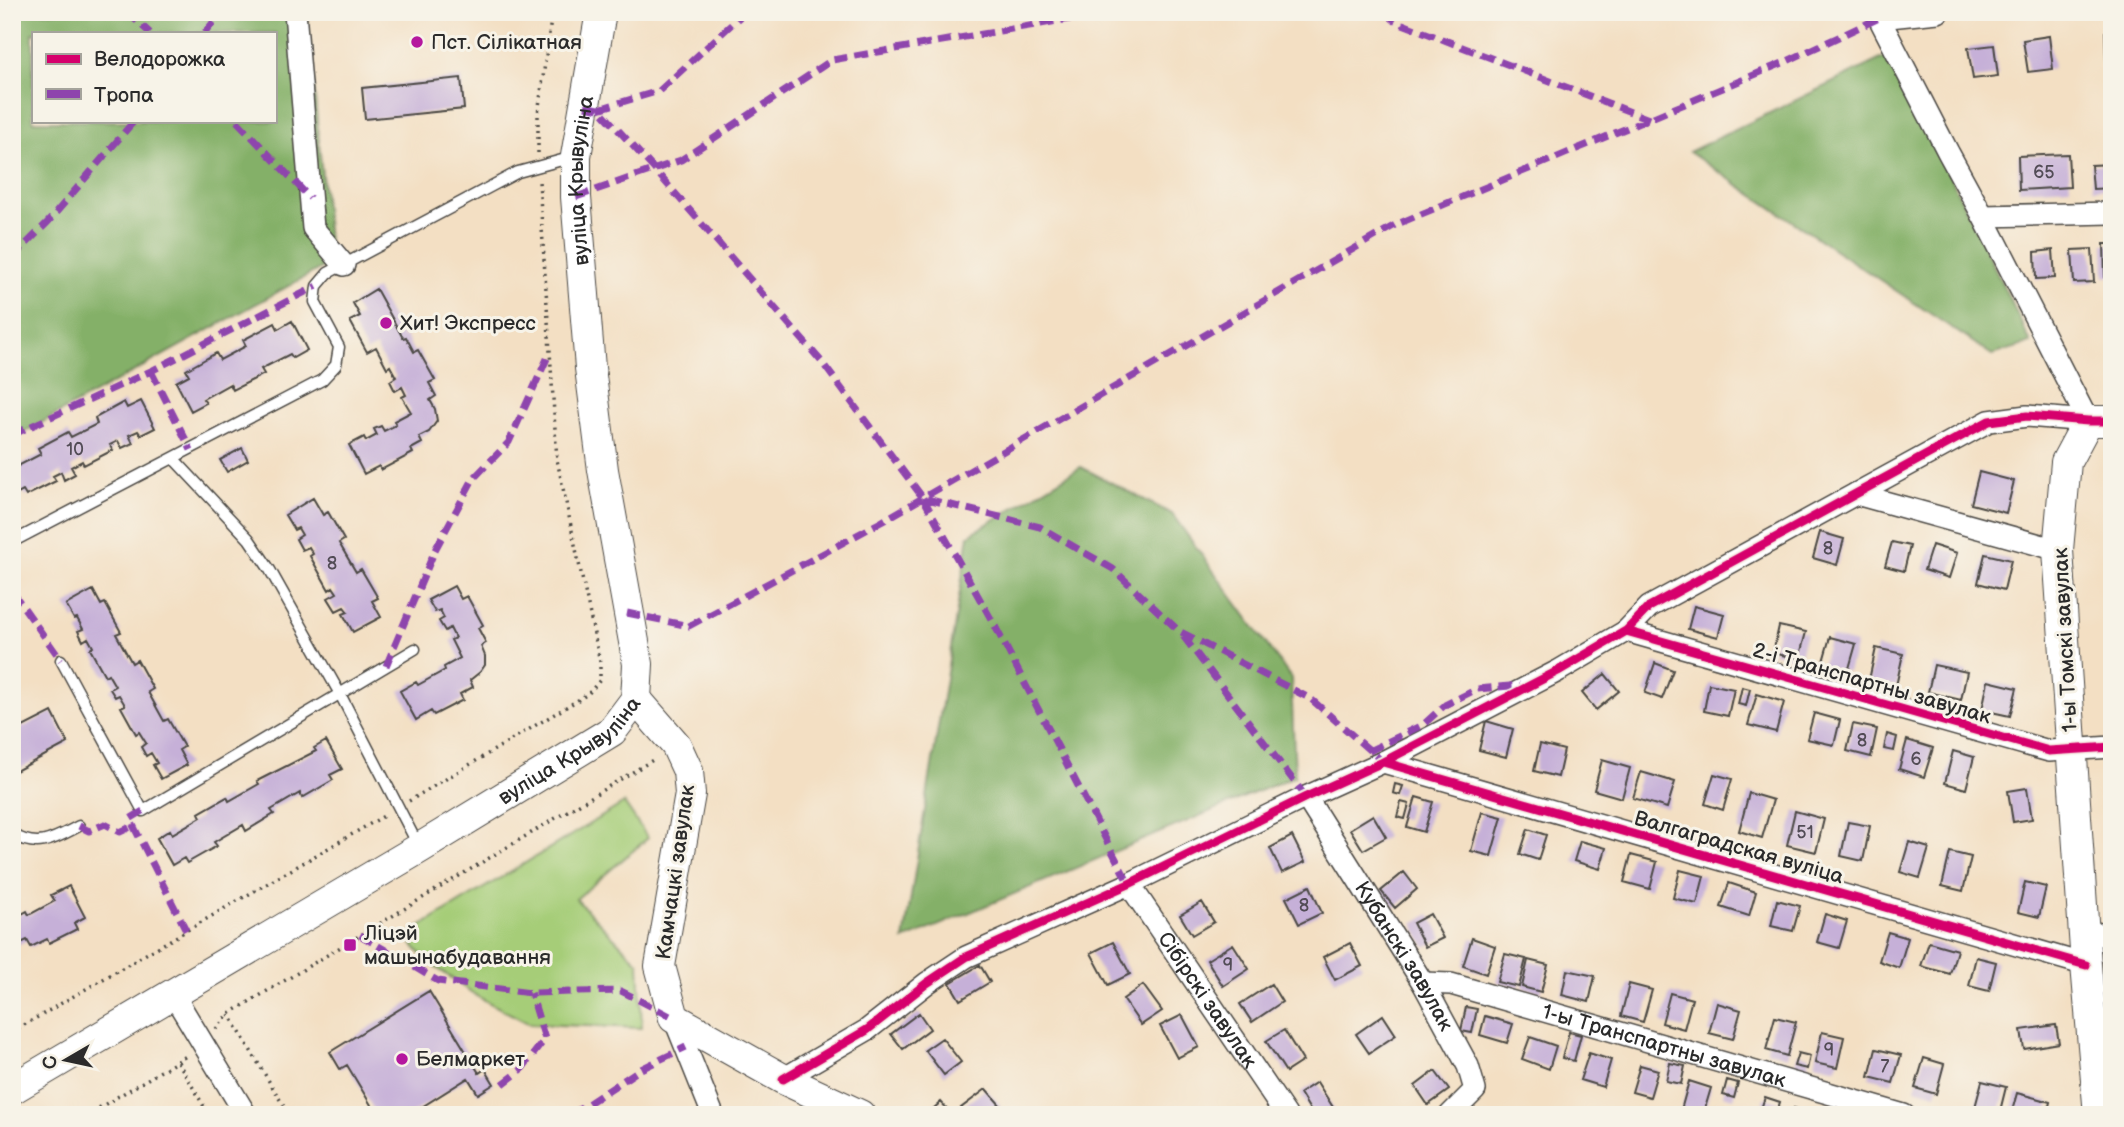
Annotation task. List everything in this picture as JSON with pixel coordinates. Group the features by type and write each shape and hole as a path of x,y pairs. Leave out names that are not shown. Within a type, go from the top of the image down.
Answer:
{"main road":[{"name":"вуліца Крывуліна","path":"14,1086 420,848 612,731 636,699 638,664 603,470 590,368 578,223 576,156 601,12"},
{"name":"1-ы Томскі завулак","path":"2100,421 2066,462 2058,550 2083,929 2103,1101"},
{"name":"Камчацкі завулак","path":"636,699 676,745 688,771 690,794 660,966 674,1018"},
{"path":"674,1018 783,1079 860,1115"}],"street":[{"path":"295,12 313,229 344,265"},
{"path":"1938,12 1878,15 1983,216 2100,421"},
{"path":"1983,216 2112,213"},
{"path":"783,1079 867,1030 927,983 966,957 1129,884 1383,762 1558,671 1626,631 1649,607 1989,421 2027,416 2100,421"},
{"path":"1856,494 2058,550"},
{"name":"2-і Транспартны завулак","path":"1626,631 2049,751 2112,747"},
{"name":"Валгаградская вуліца","path":"1383,762 2086,965"},
{"name":"Кубанскі завулак","path":"1306,797 1423,984 1468,1066 1475,1090 1450,1115"},
{"name":"Сібірскі завулак","path":"1129,884 1286,1115"},
{"path":"2083,929 2112,938"},
{"name":"1-ы Транспартны завулак","path":"1423,984 1451,984 1904,1115"},
{"path":"173,994 246,1115"},
{"path":"674,1018 713,1115"}],"lane":[{"path":"12,542 322,380 336,365 339,347 315,302 317,286 328,274 518,172 576,156"},
{"path":"174,459 248,539 270,570 341,694 420,848"},
{"path":"61,660 143,811 415,649"},
{"path":"12,834 25,842 50,841 79,826"}],"path":[{"path":"12,1032 399,807 587,694 600,680 600,662 557,460 538,167 538,114 552,12"},
{"path":"87,1115 202,1045 229,1014 676,745"},
{"path":"229,1014 289,1115"},
{"path":"178,1062 209,1115"}],"green space":[{"path":"12,12 307,12 330,263 12,439"},
{"path":"1889,55 2031,343 1992,355 1689,152"},
{"path":"1081,467 1172,514 1291,678 1295,776 904,940 969,535"},
{"path":"624,803 648,838 576,899 639,963 642,1028 530,1024 478,997 427,961 405,936"}],"building":[{"path":"2105,32 2112,32 2112,61 2106,61"},
{"path":"2049,36 2053,69 2028,72 2023,40"},
{"path":"1994,45 1998,76 1973,79 1968,48"},
{"path":"461,78 464,109 365,119 362,88"},
{"path":"2068,154 2070,187 2019,190 2018,156"},
{"path":"2112,164 2112,188 2093,189 2091,165"},
{"path":"2104,244 2112,244 2112,276 2105,277"},
{"path":"2092,249 2094,282 2074,283 2072,250"},
{"path":"2053,250 2055,278 2036,279 2035,252"},
{"path":"376,289 403,338 406,337 414,352 418,350 435,380 429,383 436,396 430,400 437,421 429,432 419,437 422,443 411,449 413,453 381,470 379,466 364,474 349,445 364,437 366,441 377,435 374,429 381,426 384,431 396,425 394,421 411,412 402,397 406,395 402,387 395,391 390,381 396,377 390,366 387,368 376,347 367,352 350,321 360,316 353,303"},
{"path":"292,321 307,350 293,358 290,354 261,369 264,374 233,390 230,384 203,399 206,403 191,411 176,382 189,375 186,370 216,353 220,360 246,346 243,340 275,323 278,329"},
{"path":"141,401 155,428 141,435 138,431 129,435 133,443 122,448 118,441 110,445 113,450 84,465 82,461 71,467 75,474 64,480 61,472 53,476 56,481 26,496 23,491 12,497 12,469 41,454 38,448 68,432 71,437 97,424 95,418 124,402 127,408"},
{"path":"242,448 248,460 227,472 220,460"},
{"path":"2107,452 2112,452 2112,473 2107,473"},
{"path":"1979,472 2014,481 2006,513 1971,504"},
{"path":"313,498 323,515 328,512 344,540 339,543 356,572 361,569 378,598 372,601 381,617 353,632 343,614 348,612 344,607 336,611 328,598 337,593 333,587 329,590 310,556 313,554 309,547 302,550 296,539 302,535 298,528 294,530 285,515"},
{"path":"1820,532 1844,539 1837,565 1813,558"},
{"path":"1892,542 1910,546 1904,571 1885,566"},
{"path":"1932,545 1957,553 1949,578 1924,570"},
{"path":"1985,554 2011,560 2004,590 1978,583"},
{"path":"454,586 461,599 467,596 483,625 478,628 486,643 481,646 485,665 470,680 473,687 460,694 463,700 434,715 431,711 416,720 400,691 416,682 418,685 460,658 451,640 455,638 450,628 445,631 439,621 444,618 440,610 435,612 428,600"},
{"path":"93,590 101,605 105,603 121,632 116,634 132,663 137,660 153,689 148,692 164,721 168,719 184,747 179,750 187,765 161,779 153,765 157,763 151,753 146,756 141,747 146,743 139,732 136,734 121,707 125,705 119,695 115,697 110,689 115,686 108,674 105,676 90,649 93,647 88,638 83,641 78,631 83,629 66,605"},
{"path":"1694,606 1724,614 1718,637 1688,629"},
{"path":"1779,626 1806,632 1799,659 1773,653"},
{"path":"1830,637 1856,644 1848,672 1822,665"},
{"path":"1876,648 1903,654 1896,686 1869,680"},
{"path":"1655,663 1673,670 1662,699 1645,693"},
{"path":"1934,665 1967,672 1961,700 1928,692"},
{"path":"1605,674 1619,691 1596,710 1582,693"},
{"path":"1988,681 2017,688 2010,716 1982,710"},
{"path":"1709,684 1734,689 1728,716 1704,711"},
{"path":"1742,687 1750,689 1746,706 1738,704"},
{"path":"1757,694 1784,702 1776,732 1748,725"},
{"path":"52,712 68,743 12,773 12,725 20,722 23,727"},
{"path":"1814,713 1840,720 1834,745 1807,739"},
{"path":"1486,721 1513,729 1506,757 1479,750"},
{"path":"1853,724 1877,729 1871,757 1847,751"},
{"path":"1887,734 1897,737 1894,751 1884,749"},
{"path":"1907,740 1933,748 1924,777 1899,769"},
{"path":"326,741 342,769 330,775 333,780 302,798 300,793 271,810 274,814 246,831 243,825 214,842 217,846 187,863 184,858 172,865 157,838 170,830 172,834 201,817 199,813 227,797 229,801 259,784 257,781 316,751 314,748"},
{"path":"1540,744 1564,750 1558,777 1534,771"},
{"path":"1953,751 1974,757 1966,789 1945,783"},
{"path":"1602,760 1630,768 1622,798 1594,790"},
{"path":"1641,772 1675,782 1667,808 1633,798"},
{"path":"1714,774 1732,779 1723,810 1705,804"},
{"path":"1395,784 1403,786 1400,795 1393,793"},
{"path":"2027,788 2032,819 2013,822 2008,791"},
{"path":"1749,793 1773,800 1762,838 1739,831"},
{"path":"1416,797 1433,802 1424,832 1407,827"},
{"path":"1401,802 1409,804 1405,819 1397,817"},
{"path":"1795,811 1824,819 1816,852 1787,845"},
{"path":"1482,812 1502,817 1491,856 1471,851"},
{"path":"1373,815 1386,837 1363,850 1350,829"},
{"path":"1848,822 1870,826 1863,861 1841,856"},
{"path":"1528,829 1546,835 1538,860 1520,854"},
{"path":"1292,836 1305,862 1282,873 1270,848"},
{"path":"1580,841 1606,848 1600,869 1574,861"},
{"path":"1909,842 1929,848 1920,878 1900,872"},
{"path":"1950,852 1971,857 1963,891 1942,886"},
{"path":"1631,855 1657,862 1650,889 1624,882"},
{"path":"1680,870 1704,876 1697,904 1673,898"},
{"path":"1404,872 1417,889 1395,908 1381,891"},
{"path":"2025,882 2046,887 2039,917 2018,912"},
{"path":"1729,883 1756,892 1749,916 1721,907"},
{"path":"69,886 85,917 74,923 77,929 49,943 47,939 31,947 27,940 17,945 12,944 12,919 27,911 29,915 55,901 51,895"},
{"path":"1310,886 1322,913 1299,924 1286,898"},
{"path":"1777,900 1800,906 1793,931 1771,926"},
{"path":"1202,902 1214,922 1192,935 1180,915"},
{"path":"1430,914 1443,938 1425,947 1413,923"},
{"path":"1825,914 1847,921 1839,948 1817,942"},
{"path":"1888,932 1908,938 1899,968 1879,961"},
{"path":"1472,938 1495,946 1486,974 1463,966"},
{"path":"1113,942 1130,974 1108,985 1091,953"},
{"path":"1929,942 1957,950 1950,974 1921,966"},
{"path":"1350,943 1362,966 1335,980 1323,957"},
{"path":"1233,944 1249,969 1223,986 1207,960"},
{"path":"1505,954 1526,959 1519,987 1497,982"},
{"path":"1976,957 1996,962 1989,991 1969,986"},
{"path":"1528,960 1548,965 1541,992 1522,987"},
{"path":"980,965 990,982 960,1000 950,983"},
{"path":"1567,970 1595,976 1589,1002 1562,995"},
{"path":"1271,984 1282,1002 1252,1022 1240,1004"},
{"path":"1629,984 1652,990 1643,1022 1621,1016"},
{"path":"1143,985 1162,1011 1141,1025 1123,999"},
{"name":"Белмаркет","path":"429,991 479,1073 485,1069 494,1084 478,1094 468,1078 409,1115 377,1115 347,1065 340,1069 330,1052"},
{"path":"1670,993 1692,999 1684,1029 1662,1023"},
{"path":"1717,1003 1741,1010 1733,1039 1709,1033"},
{"path":"1466,1007 1477,1009 1472,1033 1461,1031"},
{"path":"919,1013 930,1029 903,1049 891,1034"},
{"path":"1182,1015 1199,1047 1177,1058 1160,1026"},
{"path":"1383,1015 1396,1035 1369,1053 1356,1034"},
{"path":"1485,1016 1513,1024 1507,1043 1480,1035"},
{"path":"1775,1017 1796,1022 1787,1056 1766,1050"},
{"path":"2056,1025 2059,1043 2024,1049 2021,1030"},
{"path":"1284,1030 1303,1061 1286,1072 1266,1041"},
{"path":"1569,1032 1581,1035 1574,1061 1562,1058"},
{"path":"1822,1032 1844,1037 1837,1068 1815,1063"},
{"path":"1530,1037 1556,1046 1549,1069 1522,1059"},
{"path":"942,1038 961,1062 944,1075 925,1050"},
{"path":"1876,1049 1901,1055 1893,1083 1869,1077"},
{"path":"1589,1053 1611,1060 1603,1087 1580,1080"},
{"path":"1798,1053 1810,1056 1807,1069 1794,1066"},
{"path":"1924,1058 1944,1064 1936,1094 1915,1088"},
{"path":"1670,1063 1685,1066 1681,1084 1666,1081"},
{"path":"1640,1065 1658,1070 1650,1097 1632,1092"},
{"path":"1435,1071 1449,1090 1428,1105 1415,1086"},
{"path":"1727,1080 1738,1083 1734,1098 1723,1095"},
{"path":"1689,1081 1711,1088 1703,1115 1681,1110"},
{"path":"1982,1081 2006,1087 1999,1115 1974,1111"},
{"path":"1317,1082 1336,1112 1331,1115 1313,1115 1300,1093"},
{"path":"986,1089 1001,1106 991,1115 967,1115 961,1108"},
{"path":"2017,1093 2050,1102 2047,1115 2011,1115"},
{"path":"1765,1097 1780,1102 1776,1115 1759,1115"},
{"path":"941,1102 950,1112 947,1115 926,1115"},
{"path":"1794,1108 1814,1114 1814,1115 1792,1115"}],"marked path":[{"path":"127,12 149,32"},
{"path":"206,32 221,12"},
{"path":"599,109 659,91 745,12"},
{"path":"576,197 681,160 832,60 1110,12"},
{"path":"1385,12 1395,21 1649,119"},
{"path":"627,613 689,626 881,522 1395,225 1785,62 1879,18"},
{"path":"585,106 599,109 821,361 923,498 1040,527 1113,569 1179,631 1311,699 1383,762"},
{"path":"12,258 48,222 133,122"},
{"path":"238,122 310,198"},
{"path":"12,435 151,371 317,286"},
{"path":"386,666 435,550 473,479 509,442 550,352"},
{"path":"151,371 191,450"},
{"path":"923,498 995,626 1129,884"},
{"path":"12,591 61,660"},
{"path":"1183,636 1306,797"},
{"path":"1369,751 1424,724 1445,705 1477,689 1520,685"},
{"path":"143,811 130,819 187,932"},
{"path":"79,826 89,831 105,824 120,832 133,826"},
{"path":"360,935 438,981 531,993 621,991 674,1018"},
{"path":"503,1084 521,1070 545,1039 531,993"},
{"path":"571,1115 639,1070 686,1047"}],"cycle path":[{"path":"783,1079 867,1030 927,983 966,957 1129,884 1383,762 1558,671 1626,631 1649,607 1989,421 2027,416 2112,421"},
{"path":"1626,631 2049,751 2112,747"},
{"path":"1383,762 2086,965"}],"place":[{"name":"Пст. Сілікатная","path":"417,42"},
{"name":"Хит! Экспресс","path":"386,323"},
{"name":"Ліцэй машынабудавання","path":"350,945"},
{"name":"Белмаркет","path":"402,1059"}]}
